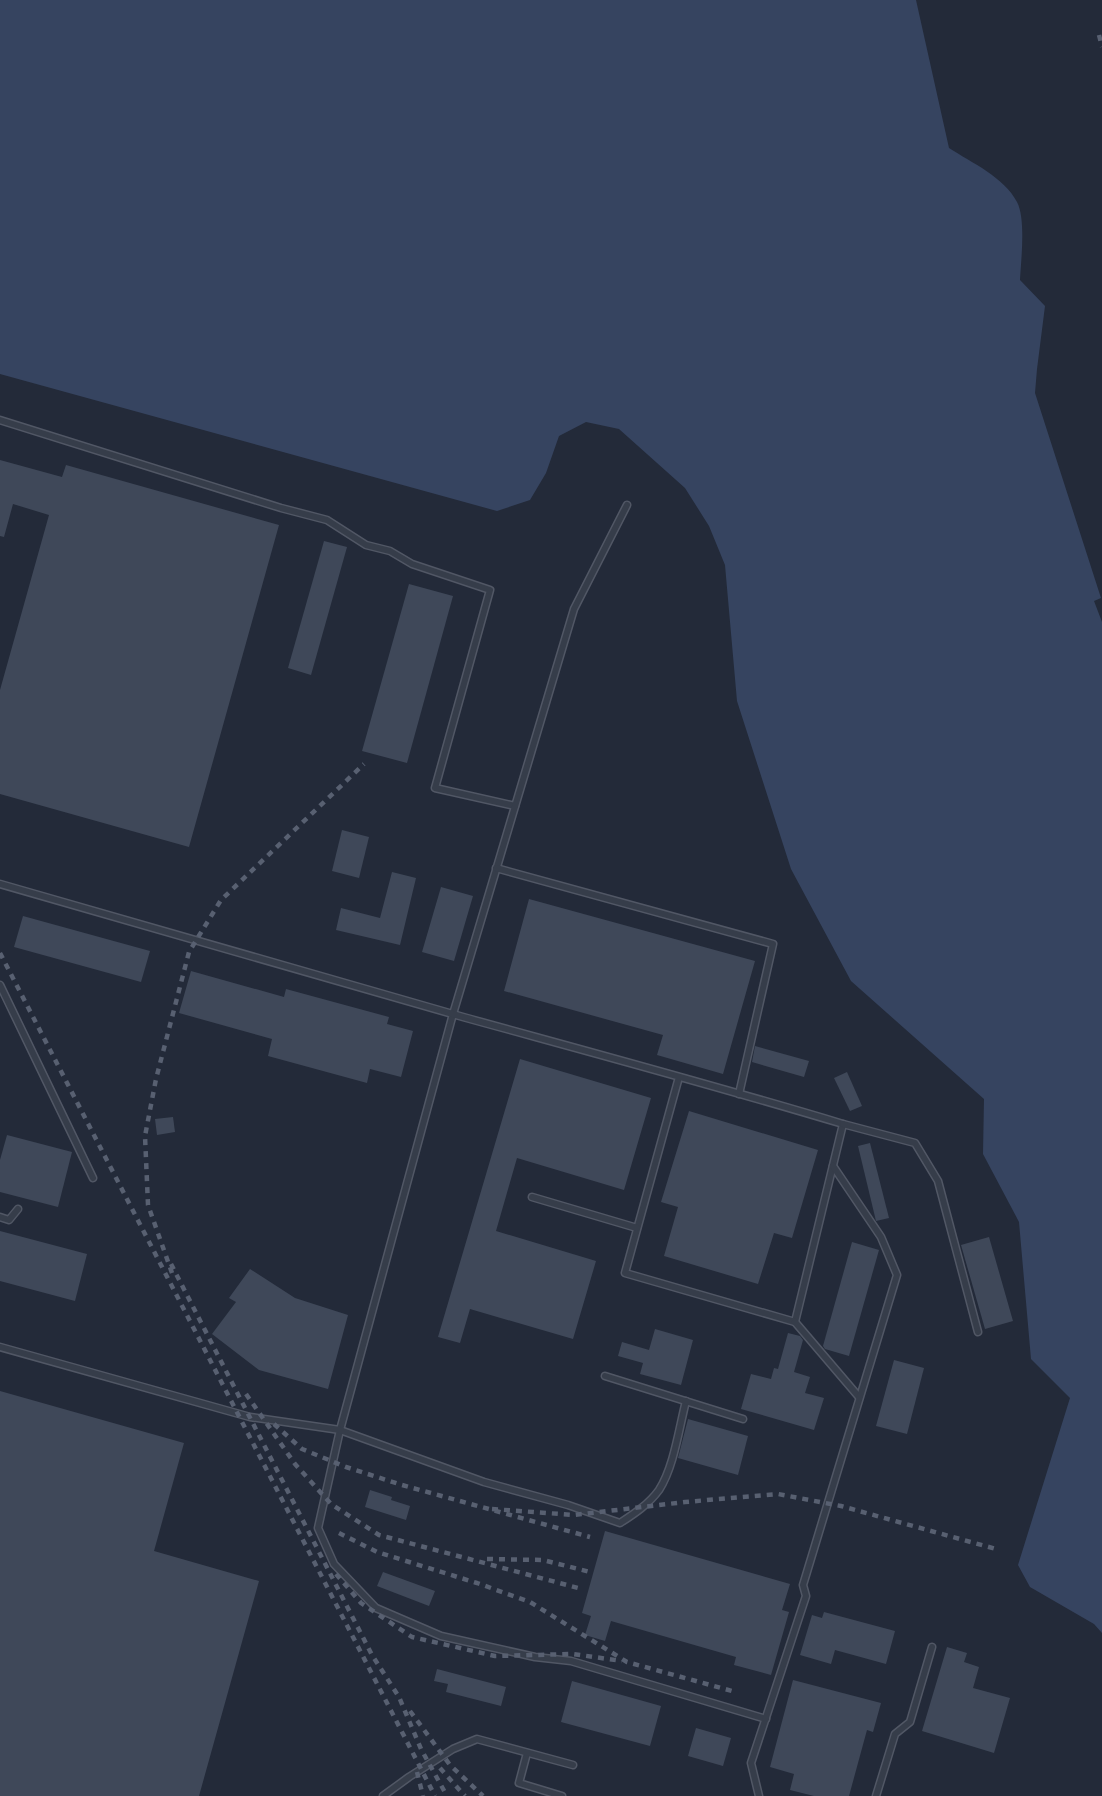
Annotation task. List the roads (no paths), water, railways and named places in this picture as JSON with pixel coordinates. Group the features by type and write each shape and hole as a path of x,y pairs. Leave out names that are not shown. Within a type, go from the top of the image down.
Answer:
{"lane":[{"path":"0,420 281,508 327,520 366,545 390,551 412,564 490,590 435,788 515,806"},
{"path":"627,505 574,609 453,1014 340,1430 318,1528 334,1564 376,1608 441,1636 535,1657 571,1661 766,1719"},
{"path":"496,868 773,945 739,1094"},
{"path":"0,884 915,1143 938,1181 978,1332"},
{"path":"0,985 93,1178"},
{"path":"679,1077 625,1273 795,1322 860,1397"},
{"path":"795,1322 843,1124"},
{"path":"759,1796 751,1762 806,1596 802,1585 897,1275 881,1237 833,1166"},
{"path":"532,1197 637,1228"},
{"path":"0,1217 9,1220 18,1209"},
{"path":"0,1347 250,1417 340,1430 484,1482 568,1505 620,1523 639,1510 658,1491 668,1474 686,1401"},
{"path":"604,1376 743,1419"},
{"path":"876,1796 895,1734 910,1722 932,1647"},
{"path":"383,1796 387,1791 436,1760 477,1739 573,1765"},
{"path":"527,1753 519,1783 562,1796"}],"water":[{"path":"0,0 916,0 949,148 996,178 1011,193 1020,209 1022,240 1020,280 1045,306 1035,393 1101,598 1094,601 1102,622 1102,1633 1094,1624 1030,1587 1018,1565 1070,1398 1031,1359 1019,1222 983,1154 984,1099 851,981 791,869 737,701 725,565 709,526 685,488 619,429 586,422 559,436 546,473 530,500 497,511 0,374"}],"railway":[{"path":"1099,35 1102,47"},
{"path":"172,1273 148,1205 145,1136 156,1079 189,952 221,900 364,764"},
{"path":"0,953 435,1796"},
{"path":"171,1264 372,1655 399,1697 421,1749 447,1796"},
{"path":"246,1394 295,1464 331,1504 379,1535 582,1589"},
{"path":"274,1424 302,1449 346,1467 402,1485 590,1537"},
{"path":"492,1509 574,1515 778,1494 841,1506 996,1549"},
{"path":"339,1533 377,1552 530,1602 627,1662 732,1691"},
{"path":"487,1559 543,1560 590,1572"},
{"path":"336,1574 361,1603 412,1637 495,1656 573,1654 622,1661"},
{"path":"410,1711 450,1765 483,1796"},
{"path":"440,1768 465,1796"},
{"path":"417,1772 423,1796"}]}
